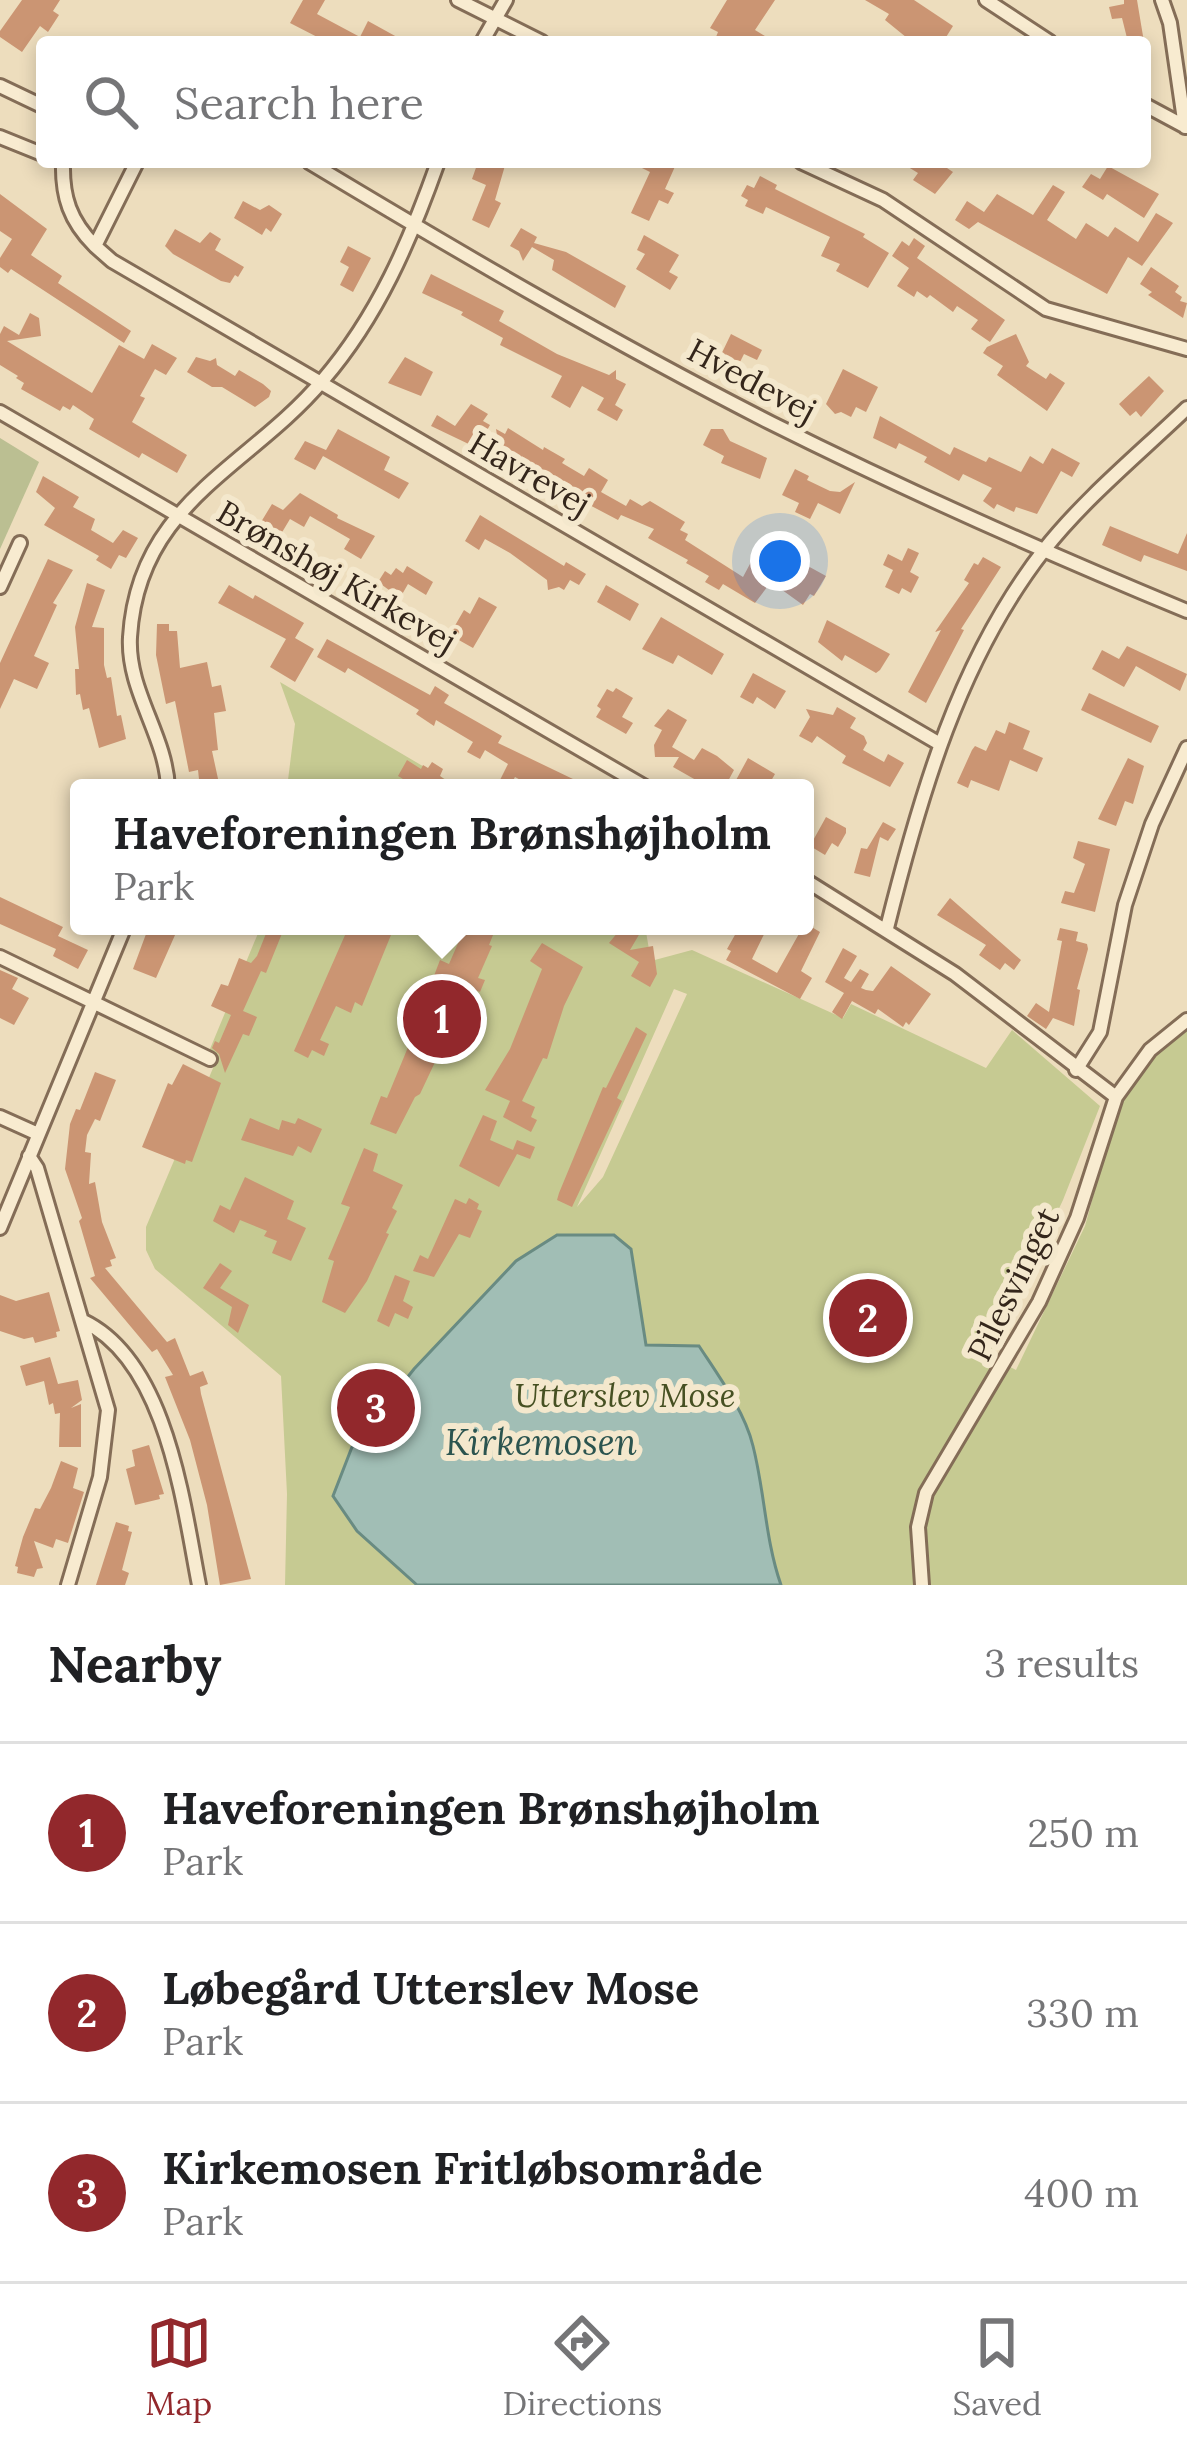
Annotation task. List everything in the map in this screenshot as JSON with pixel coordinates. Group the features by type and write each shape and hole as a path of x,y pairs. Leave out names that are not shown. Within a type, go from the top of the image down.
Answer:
{"street":[{"path":"458,0 529,36"},
{"path":"485,36 506,0"},
{"path":"986,0 1041,36"},
{"path":"1162,0 1186,127"},
{"path":"0,86 36,103"},
{"path":"1151,108 1186,127"},
{"path":"0,137 36,152"},
{"path":"63,168 67,208 94,246 134,168"},
{"name":"Hvedevej","path":"320,168 415,226 770,422 1043,551 1187,611"},
{"path":"167,779 164,757 136,684 130,640 145,575 177,514 213,477 285,420 358,336 388,286 436,168"},
{"path":"814,168 883,200 1046,309 1187,349"},
{"name":"Havrevej","path":"94,246 112,261 940,744"},
{"path":"886,928 914,819 974,668 1043,551 1187,408"},
{"name":"Brønshøj Kirkevej","path":"0,412 632,779"},
{"path":"0,587 20,543"},
{"path":"1076,1070 1100,1032 1125,905 1152,824 1187,748"},
{"path":"814,885 955,974 1116,1097"},
{"path":"0,1228 121,935"},
{"path":"0,957 210,1059"},
{"name":"Pilesvinget","path":"922,1585 918,1527 926,1493 1039,1302 1077,1218 1116,1097 1150,1050 1187,1020"},
{"path":"0,1117 38,1134"},
{"path":"29,1156 38,1168 106,1395 100,1477 68,1585"},
{"path":"83,1322 104,1331 130,1358 152,1399 169,1449 199,1585"}],"green space":[{"path":"0,438 39,462 0,549"},
{"path":"280,682 445,779 288,779 295,724"},
{"name":"Utterslev Mose","path":"257,935 647,935 651,961 692,950 843,1018 851,1004 986,1068 1012,1030 1100,1106 1063,1200 989,1356 1016,1370 1085,1226 1119,1102 1161,1047 1187,1029 1187,1585 285,1585 287,1494 281,1376 155,1269 146,1250 146,1227 216,1061 210,1049","holes":["674,989 687,994 603,1177 577,1207"]}],"water":[{"name":"Kirkemosen","path":"557,1235 614,1235 631,1249 646,1345 699,1346 722,1381 753,1446 781,1585 417,1585 357,1531 333,1496 352,1447 414,1369 516,1261"}],"building":[{"path":"22,0 60,0 53,11 59,15 48,32 40,26 22,52 0,37 0,31"},
{"path":"303,0 325,0 317,14 358,36 315,36 290,23"},
{"path":"727,0 775,0 755,30 765,36 716,36 718,32 710,28"},
{"path":"865,0 914,0 953,26 947,36 905,36 885,20 889,14"},
{"path":"1124,0 1137,0 1143,36 1126,36 1122,18 1112,19 1109,7 1124,4"},
{"path":"368,21 395,36 360,36"},
{"path":"476,168 504,168 495,200 501,203 489,228 472,220 486,185 472,179"},
{"path":"642,168 674,168 665,189 674,193 668,204 659,200 649,221 631,213 650,172"},
{"path":"910,168 953,172 935,194 913,180 918,173"},
{"path":"1112,168 1159,194 1144,218 1107,194 1103,200 1082,187 1091,174 1100,179"},
{"path":"760,176 777,185 775,189 865,234 889,253 868,288 836,271 840,264 821,256 830,237 766,207 763,214 745,206 748,200 741,196 747,185 754,188"},
{"path":"1053,185 1065,192 1047,220 1076,239 1086,223 1108,237 1115,227 1138,242 1156,213 1173,223 1142,266 1128,257 1107,294 978,222 969,229 955,220 967,201 984,212 997,194 1033,215"},
{"path":"0,194 47,229 31,255 62,276 58,283 131,331 124,343 11,269 8,273 0,267 12,239 0,231"},
{"path":"243,201 260,210 269,205 282,214 271,232 266,228 262,235 234,218"},
{"path":"521,228 537,237 534,243 566,252 626,286 615,308 552,270 554,260 532,247 523,261 510,246"},
{"path":"175,229 200,243 210,232 221,239 215,250 244,267 238,277 230,283 221,281 173,254 165,246"},
{"path":"644,235 679,255 669,272 678,277 670,290 636,269 645,254 637,250"},
{"path":"914,238 925,246 917,258 1005,320 990,342 971,329 978,320 957,306 953,312 930,295 927,298 917,291 914,297 897,286 909,268 892,256 902,241 909,246"},
{"path":"348,246 371,258 353,292 340,285 349,267 340,262"},
{"path":"1151,267 1179,286 1175,292 1187,303 1183,318 1148,295 1152,292 1140,284"},
{"path":"431,274 504,311 499,321 557,354 609,375 616,370 616,379 626,384 615,405 623,410 617,421 597,410 604,398 582,386 570,408 551,397 562,376 500,345 503,338 422,293"},
{"path":"30,313 39,318 41,336 7,341 92,393 119,345 144,359 152,344 177,358 166,375 155,369 132,422 187,455 177,473 89,429 94,419 73,405 60,411 21,389 24,383 18,376 0,365 0,334 4,326 19,335"},
{"path":"731,334 762,350 757,360 744,354 736,370 718,361"},
{"path":"1016,334 1029,362 1026,366 1046,379 1050,373 1065,383 1047,411 997,375 1003,366 983,353"},
{"path":"196,357 216,358 217,365 235,376 239,370 271,391 269,397 255,407 222,387 212,387 187,372"},
{"path":"405,357 433,372 421,396 388,383"},
{"path":"843,369 878,387 866,412 856,407 851,417 835,414 826,404"},
{"path":"1149,376 1164,391 1141,417 1136,411 1130,416 1119,404"},
{"path":"471,404 488,414 483,421 490,425 477,448 431,426 437,415 455,426"},
{"path":"880,416 950,455 954,447 1021,472 1030,456 1043,464 1052,448 1080,463 1072,477 1061,471 1037,514 1016,507 1014,512 997,504 994,509 983,501 992,488 963,474 959,481 899,443 896,449 873,438"},
{"path":"508,428 565,459 562,463 584,476 589,468 608,480 601,492 626,506 630,499 642,506 650,501 685,522 680,530 688,534 685,540 743,577 751,562 773,576 786,554 826,576 803,605 771,582 755,603 723,584 719,590 705,582 709,576 688,560 648,538 654,529 621,515 618,520 542,480 540,469 507,451 500,454 496,429 505,434"},
{"path":"338,429 390,457 384,470 409,483 399,499 323,456 315,470 294,459 305,441 326,450"},
{"path":"711,429 723,429 730,441 767,458 760,479 721,463 724,456 703,445"},
{"path":"795,469 830,491 840,492 855,482 840,514 818,503 810,519 795,512 799,503 782,495"},
{"path":"43,476 79,497 73,507 95,519 91,530 113,543 123,530 138,538 126,558 119,555 111,569 96,560 99,556 44,525 55,508 36,492"},
{"path":"300,493 375,536 361,559 344,549 350,539 310,516 304,527 290,519 278,539 258,527 272,504 283,510"},
{"path":"480,515 564,566 566,562 586,574 579,585 570,580 564,590 548,590 547,580 510,553 485,539 479,550 465,541"},
{"path":"1110,526 1178,554 1187,533 1187,571 1144,555 1141,562 1102,545"},
{"path":"908,548 919,553 910,572 919,577 911,593 902,588 899,594 885,587 893,570 883,565 888,554 902,561"},
{"path":"983,557 1001,567 961,629 926,703 908,692 941,630 935,632 969,583 964,580 974,563 978,565"},
{"path":"48,559 73,570 53,603 57,605 34,656 49,663 37,689 14,679 0,709 0,663"},
{"path":"407,566 433,582 426,595 408,584 400,598 378,582 385,571 391,575 396,568 403,573"},
{"path":"87,583 105,590 92,627 104,628 104,665 126,739 99,748 89,708 83,710 80,694 76,695 75,627"},
{"path":"229,585 304,623 295,638 314,649 295,682 270,667 286,639 218,603"},
{"path":"606,585 639,604 630,621 597,602"},
{"path":"479,597 497,607 473,648 457,639 459,633 453,629 464,610 470,614"},
{"path":"661,617 724,654 712,675 678,655 673,664 642,649"},
{"path":"827,620 890,654 880,670 876,673 845,655 842,661 818,642"},
{"path":"157,624 169,624 169,631 177,631 180,668 207,662 212,687 221,685 226,711 214,713 218,750 212,751 218,779 199,779 198,770 189,772 175,701 166,704 156,655"},
{"path":"327,639 430,695 435,686 449,695 444,703 502,736 498,743 573,779 500,779 508,764 485,750 480,759 467,752 473,742 436,720 434,726 416,714 419,710 348,668 345,673 317,657"},
{"path":"1127,646 1187,674 1180,691 1136,666 1124,687 1092,669 1102,650 1119,659"},
{"path":"753,673 786,691 775,709 757,697 753,704 740,697"},
{"path":"616,688 633,698 622,717 633,723 626,734 596,717 607,689 613,692"},
{"path":"1089,693 1159,726 1151,743 1081,710"},
{"path":"837,707 856,718 850,728 864,736 863,750 884,762 888,754 904,763 890,787 842,763 846,756 817,736 812,743 799,736 810,717 806,709 833,715"},
{"path":"668,709 687,720 672,747 694,760 702,748 717,756 734,770 729,779 694,779 673,767 679,757 655,757 654,745 662,730 654,726"},
{"path":"1009,722 1030,731 1023,749 1043,758 1037,772 1010,760 999,791 971,780 968,788 957,783 975,746 986,751 996,730 1005,734"},
{"path":"748,758 775,774 772,779 737,779"},
{"path":"1128,758 1144,766 1133,804 1125,801 1116,826 1098,819"},
{"path":"407,760 421,769 432,762 443,769 440,776 444,779 403,779 398,776"},
{"path":"826,817 846,828 838,847 832,843 825,855 814,848"},
{"path":"883,822 896,829 888,841 880,837 870,877 854,873 861,848 867,849"},
{"path":"1078,841 1110,849 1095,912 1061,903 1065,891 1074,893 1085,864 1073,858"},
{"path":"0,897 63,927 58,936 88,950 78,969 53,956 56,949 0,924"},
{"path":"950,898 1021,960 1014,970 1005,963 1000,970 979,955 986,945 937,915"},
{"path":"814,928 820,932 801,971 812,978 800,999 726,960 735,935 764,935 752,959 777,973 798,935 814,935"},
{"path":"1060,928 1078,932 1076,941 1087,944 1088,949 1077,989 1074,1026 1053,1018 1046,1029 1027,1016 1036,1003 1049,1012 1062,941 1057,940"},
{"path":"146,935 175,935 156,978 133,969"},
{"path":"265,935 281,935 243,1011 257,1017 249,1036 243,1034 225,1073 212,1048 231,1015 211,1006 221,984 228,986 239,958 251,963"},
{"path":"345,935 391,935 362,1006 355,1002 351,1013 336,1006 320,1040 329,1044 324,1056 312,1050 308,1058 294,1051"},
{"path":"447,935 493,935 478,978 485,980 480,992 470,988 396,1134 370,1124 381,1096 387,1098 428,1004 424,1002 440,960 449,964 459,941"},
{"path":"616,935 639,935 630,950 653,946 657,974 650,987 631,976 639,962 609,943"},
{"path":"542,943 583,967 547,1059 543,1058 522,1101 535,1107 531,1117 537,1120 531,1132 503,1117 510,1101 485,1090 510,1049 542,969 530,961"},
{"path":"843,948 857,956 844,978 851,982 860,969 869,974 861,988 873,991 891,966 931,994 909,1025 906,1022 903,1027 878,1009 875,1014 852,1001 842,1019 832,1012 844,993 825,982"},
{"path":"0,970 18,978 12,989 29,998 14,1025 0,1018"},
{"path":"636,1027 647,1034 617,1098 622,1101 572,1207 557,1200 559,1193 603,1087"},
{"path":"183,1064 221,1083 192,1162 185,1164 142,1147 168,1083 172,1085"},
{"path":"95,1072 116,1080 100,1121 95,1119 87,1135 85,1152 91,1153 89,1184 95,1182 102,1222 116,1258 105,1268 167,1342 175,1338 190,1376 203,1371 208,1384 200,1387 201,1394 251,1579 220,1585 190,1440 165,1377 173,1375 157,1349 152,1352 90,1278 95,1276 82,1218 65,1169 70,1124"},
{"path":"483,1115 497,1121 490,1140 513,1150 517,1140 535,1147 530,1159 517,1154 499,1187 459,1166"},
{"path":"250,1118 279,1130 282,1120 295,1124 298,1118 322,1129 311,1153 298,1146 293,1156 241,1140"},
{"path":"364,1148 378,1154 373,1171 403,1185 392,1208 397,1211 389,1234 367,1281 345,1313 322,1302 334,1261 328,1259 350,1207 341,1204"},
{"path":"245,1177 294,1201 287,1219 306,1228 291,1261 272,1253 277,1241 264,1236 267,1231 240,1220 234,1233 213,1221 220,1205 230,1210"},
{"path":"469,1198 482,1211 470,1238 459,1234 434,1277 413,1271 420,1255 428,1259 455,1199 466,1204"},
{"path":"220,1263 232,1271 220,1288 249,1305 238,1333 228,1325 232,1307 203,1288"},
{"path":"395,1275 410,1281 403,1301 413,1307 408,1319 395,1313 389,1327 377,1321"},
{"path":"49,1292 60,1331 57,1337 35,1343 33,1337 0,1331 0,1295 16,1301"},
{"path":"50,1357 58,1384 78,1380 82,1400 71,1408 81,1404 81,1447 59,1447 60,1413 55,1414 53,1403 49,1405 44,1381 26,1386 20,1366"},
{"path":"149,1445 164,1494 135,1505 126,1469 135,1466 132,1450"},
{"path":"61,1461 78,1468 73,1488 84,1492 68,1543 56,1539 53,1548 34,1541 43,1568 34,1577 17,1573 23,1537"},
{"path":"116,1522 132,1532 122,1570 129,1573 125,1585 96,1585"}],"place":[{"name":"Haveforeningen Brønshøjholm","path":"442,1019"},
{"name":"Løbegård Utterslev Mose","path":"868,1318"},
{"name":"Kirkemosen Fritløbsområde","path":"376,1408"}]}
